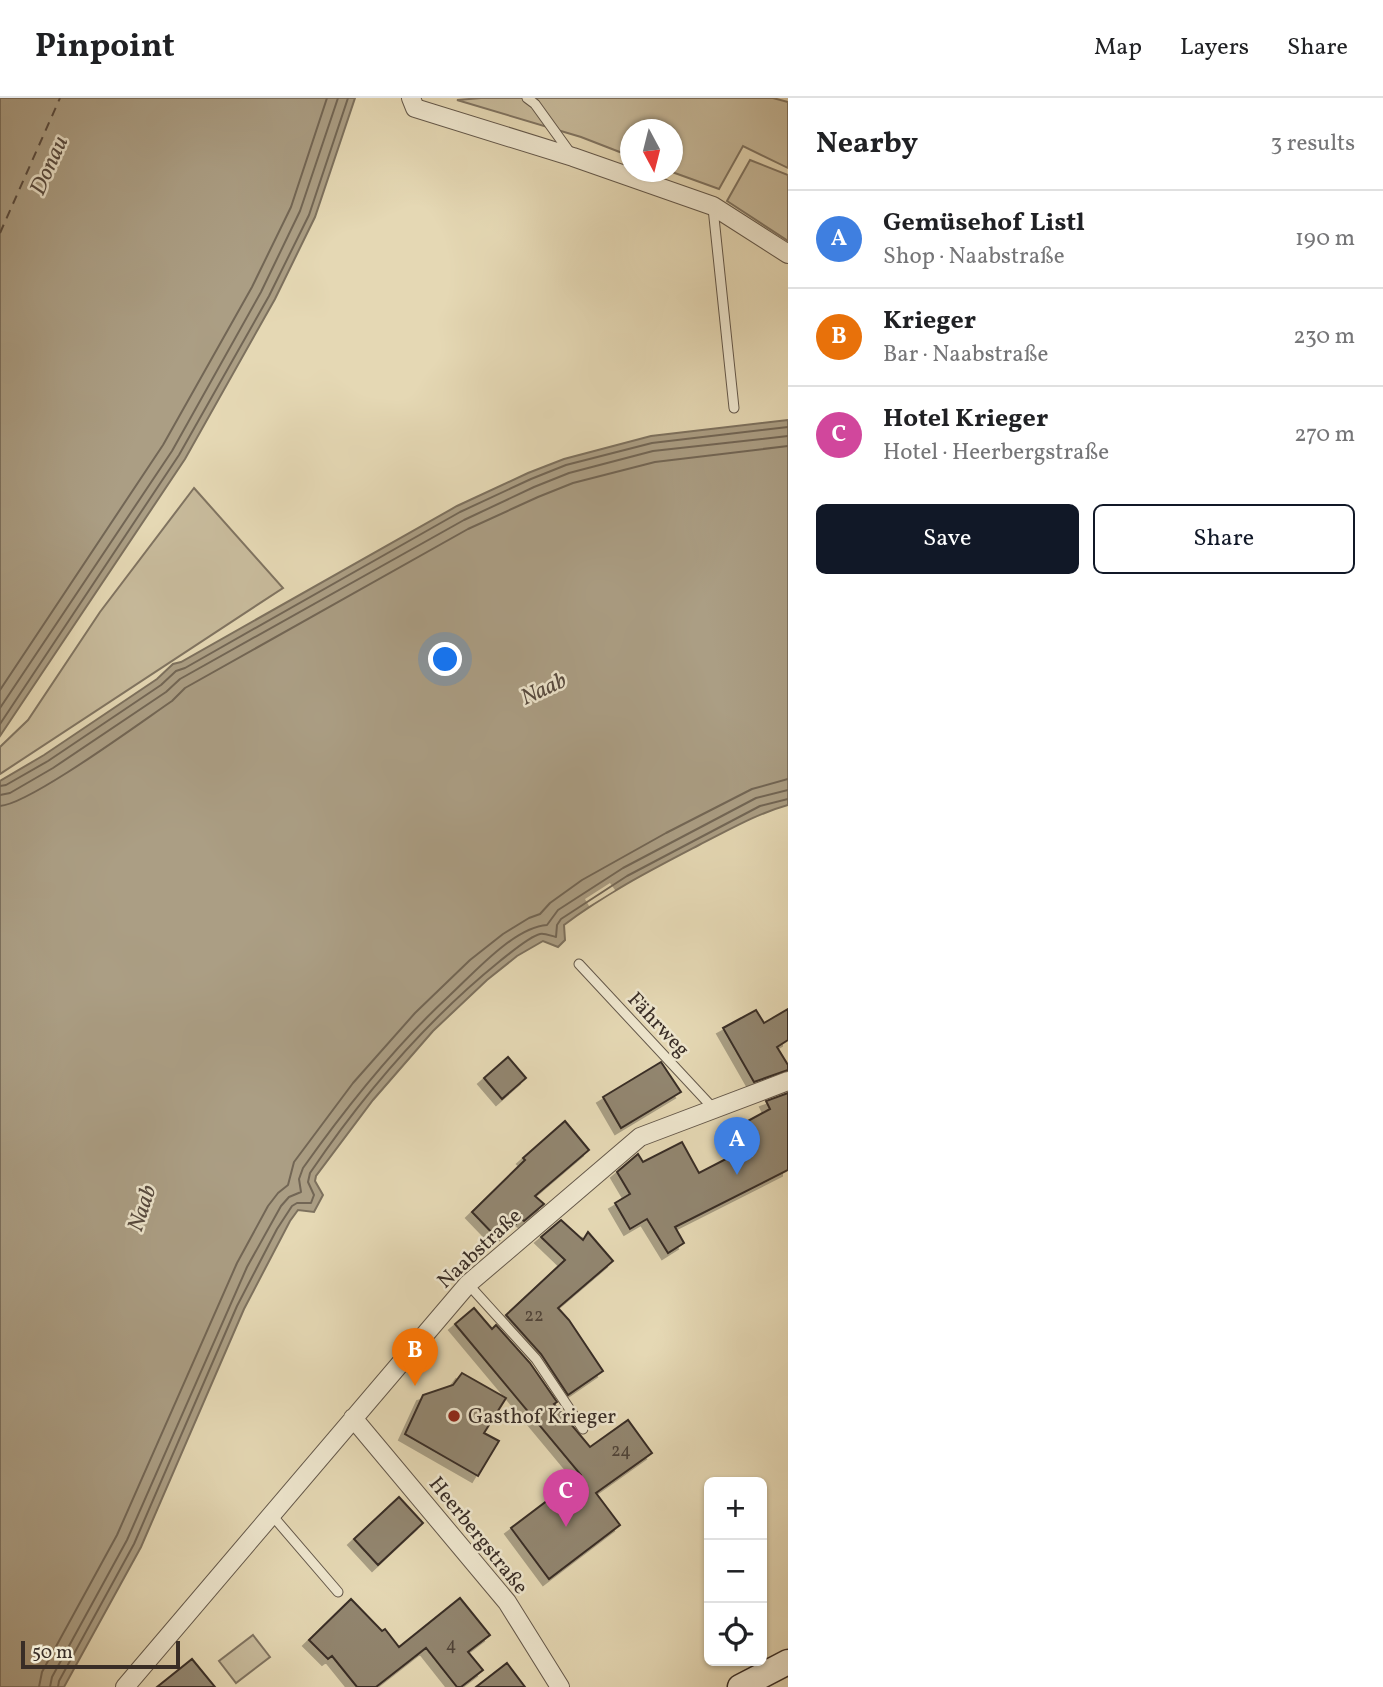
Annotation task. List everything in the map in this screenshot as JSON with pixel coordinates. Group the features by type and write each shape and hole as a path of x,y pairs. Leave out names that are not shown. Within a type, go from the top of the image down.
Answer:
{"main road":[{"path":"740,1687 788,1662"}],"street":[{"path":"411,98 415,108 573,157 713,206 788,254"},
{"name":"Naabstraße","path":"125,1687 468,1284 640,1137 788,1081"},
{"name":"Heerbergstraße","path":"353,1418 507,1602 560,1687"}],"lane":[{"path":"527,98 535,104 573,157"},
{"path":"713,206 734,408"},
{"name":"Fährweg","path":"579,964 713,1108"},
{"path":"468,1284 536,1359 583,1429"},
{"path":"271,1514 338,1592"}],"shaded area":[{"path":"773,98 788,102 788,168 743,146 719,189 683,176 683,119 620,119 620,152 581,137 457,100"},
{"path":"750,160 788,175 788,241 727,201"},
{"path":"194,488 283,588 0,774 0,747 28,720 100,612"},
{"path":"253,1635 270,1657 236,1683 219,1661"}],"water":[{"name":"Donau","path":"0,98 355,98 315,217 275,299 185,459 0,736"},
{"name":"Naab","path":"788,420 788,805 732,828 596,902 564,925 565,940 558,947 543,941 517,956 433,1031 373,1100 316,1176 315,1181 323,1195 314,1212 298,1210 290,1221 244,1309 141,1547 64,1687 0,1687 0,781 44,755 157,679 173,664 181,662 457,506 528,473 564,459 651,436"}],"pier":[{"path":"610,883 615,890 589,906 585,899"}],"building":[{"path":"788,1009 788,1040 777,1047 788,1065 788,1070 754,1082 723,1028 756,1010 764,1023"},
{"path":"508,1057 526,1078 502,1099 484,1078"},
{"path":"661,1062 681,1092 621,1128 603,1097"},
{"path":"788,1093 788,1170 675,1227 684,1243 668,1253 647,1219 630,1229 615,1203 630,1194 617,1172 638,1154 643,1162 682,1142 699,1173 757,1143 746,1122 770,1109 766,1101"},
{"path":"565,1121 589,1150 535,1196 544,1204 524,1221 521,1219 499,1240 472,1212 525,1160 523,1158"},
{"path":"561,1220 583,1240 588,1232 613,1261 558,1308 603,1371 568,1395 541,1354 506,1315 565,1260 541,1237"},
{"path":"474,1308 492,1329 496,1325 530,1363 557,1402 554,1404 590,1447 628,1420 652,1453 596,1493 620,1525 549,1579 511,1528 581,1475 455,1324"},
{"name":"Gasthof Krieger","path":"462,1373 506,1398 484,1433 499,1441 478,1476 405,1434 423,1395 453,1385"},
{"path":"399,1497 423,1523 378,1565 354,1539"},
{"path":"460,1598 490,1635 468,1652 483,1670 461,1687 457,1687 426,1648 376,1687 357,1687 332,1656 328,1659 309,1640 351,1599 382,1631 385,1629 399,1647"},
{"path":"192,1659 215,1687 157,1687"},
{"path":"507,1663 525,1687 476,1687"}],"ferry route":[{"path":"0,233 60,98"}],"place":[{"name":"Gemüsehof Listl","path":"737,1175"},
{"name":"Krieger","path":"415,1386"},
{"name":"Gasthof Krieger","path":"454,1416"},
{"name":"Hotel Krieger","path":"566,1527"}]}
